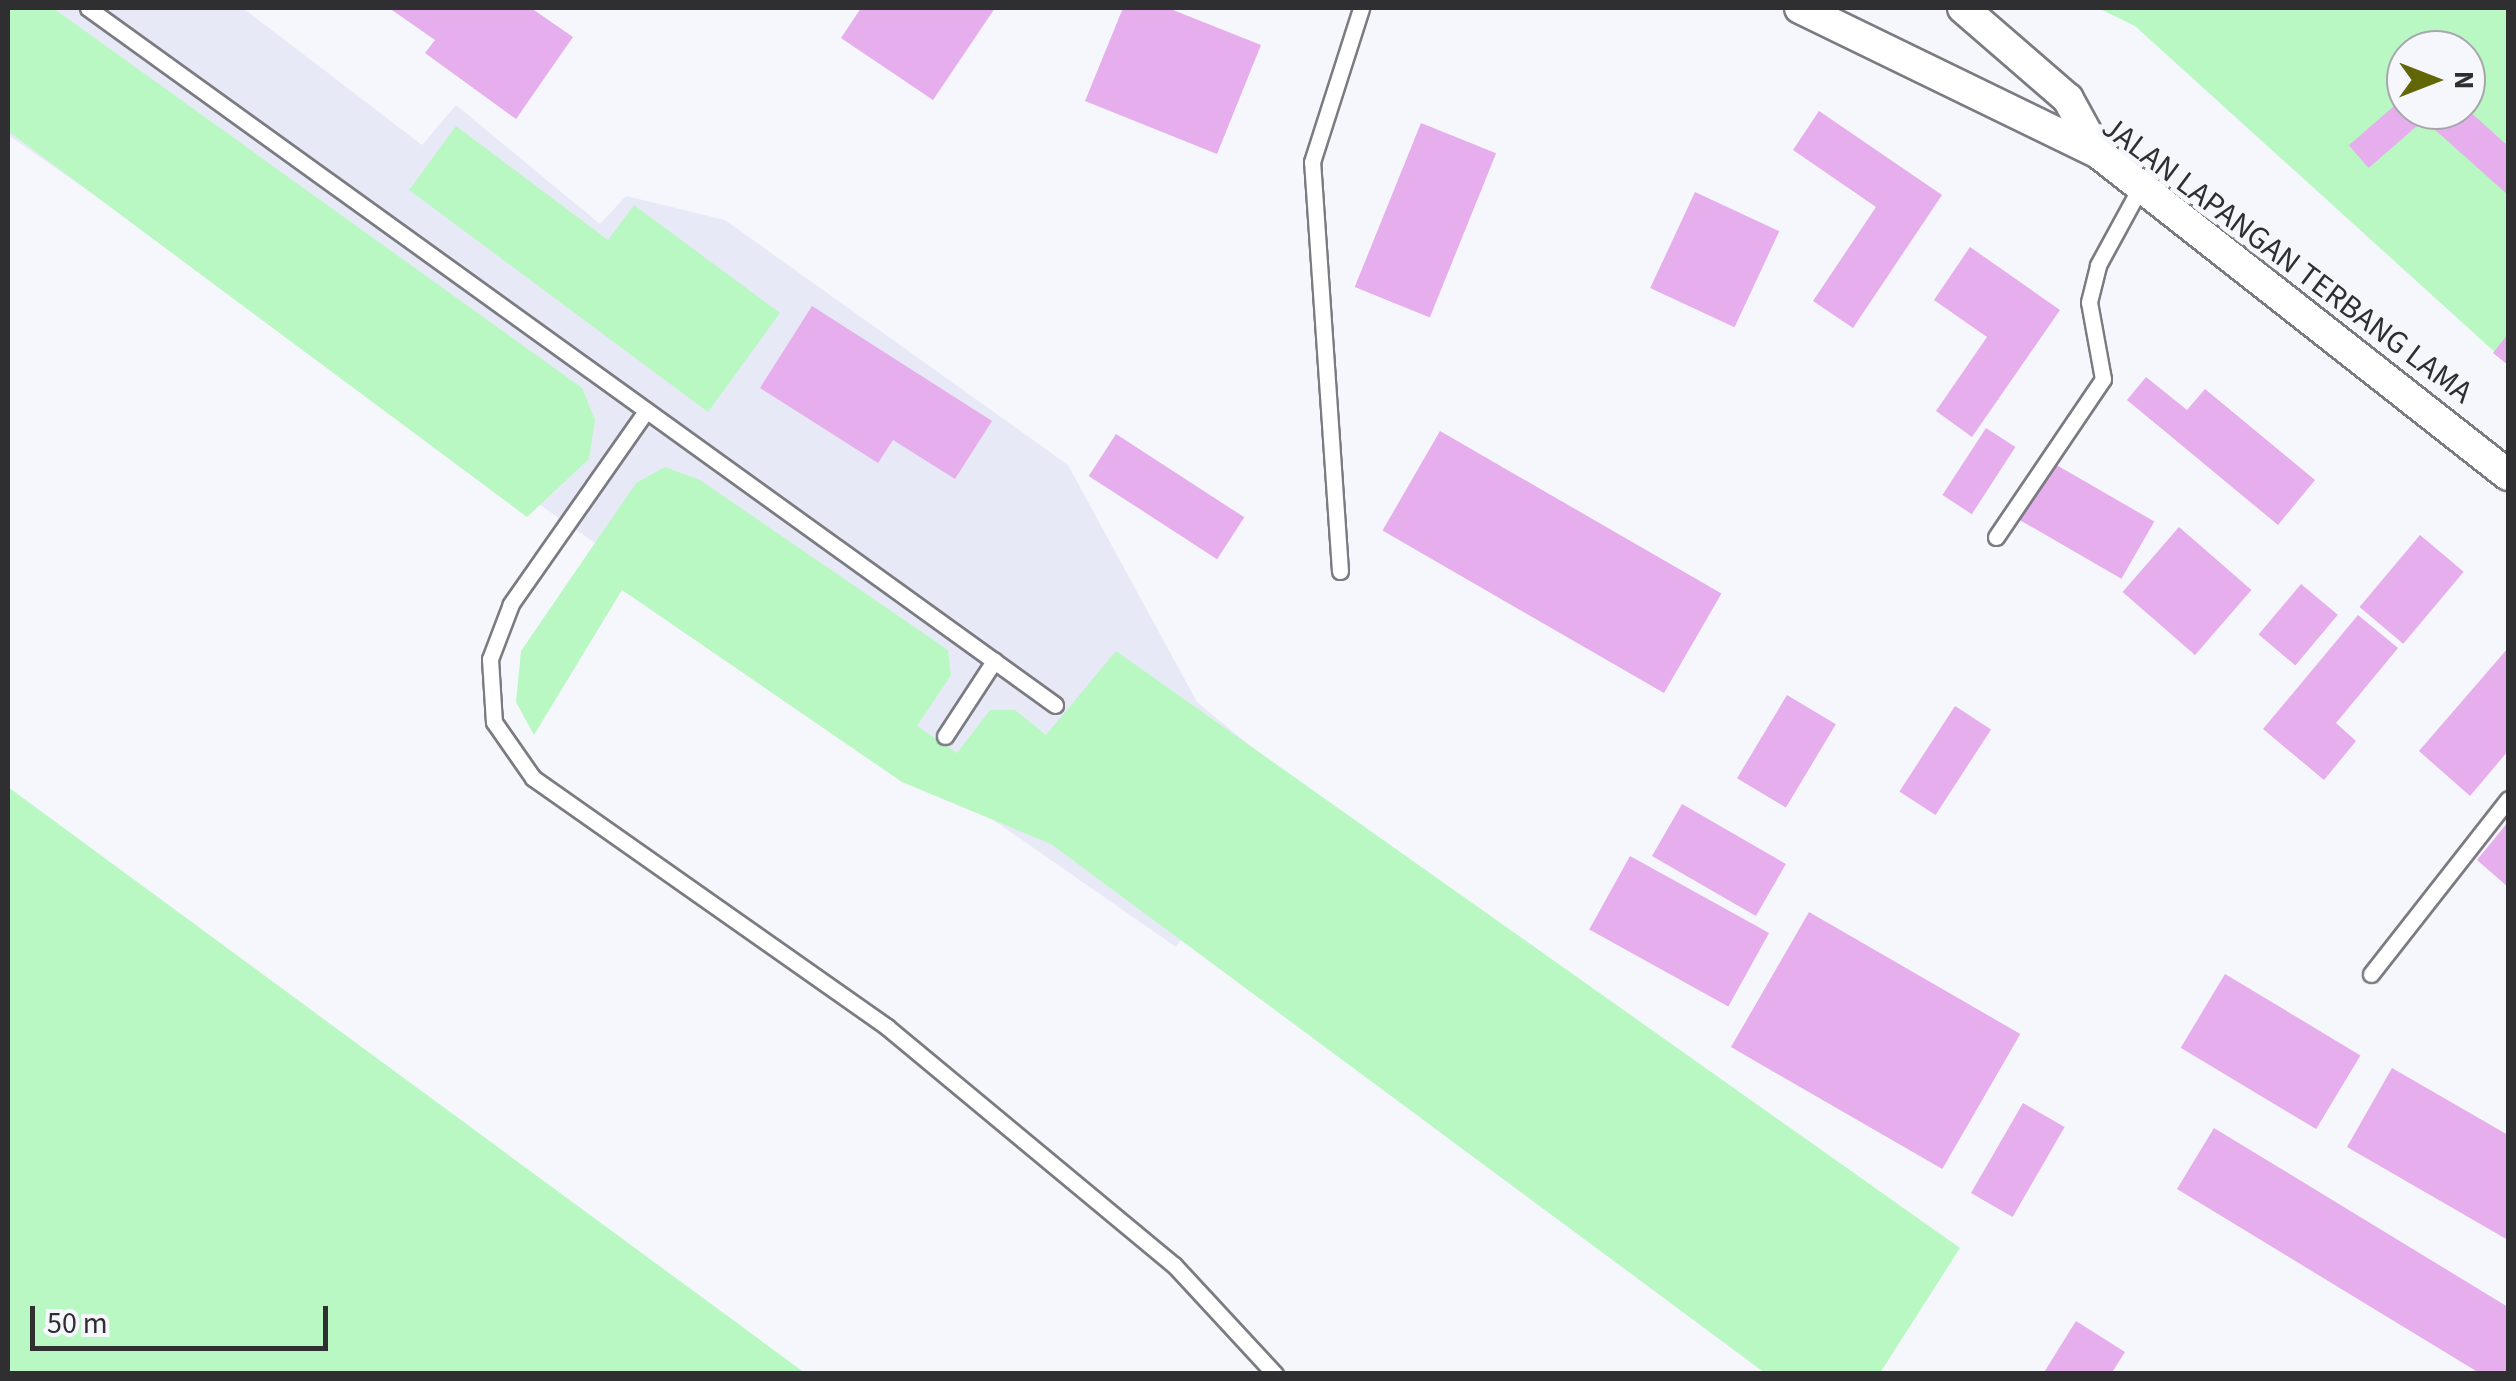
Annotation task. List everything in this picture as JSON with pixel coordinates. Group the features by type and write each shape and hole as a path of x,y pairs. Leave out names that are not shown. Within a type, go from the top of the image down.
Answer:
{"street":[{"name":"JALAN LAPANGAN TERBANG LAMA","path":"1800,8 2097,152 2508,475"},
{"path":"1963,8 2068,99 2097,152"}],"lane":[{"path":"88,8 1055,705"},
{"path":"1340,571 1312,162 1361,8"},
{"path":"1996,537 2103,380 2089,302 2098,264 2141,186"},
{"path":"646,411 512,604 490,660 494,722 533,778 887,1027 1144,1240 1275,1374"},
{"path":"945,736 994,662"},
{"path":"2371,974 2508,799"}],"shaded area":[{"path":"8,8 243,8 422,145 456,105 600,224 626,196 725,220 1068,465 1197,702 1287,776 1176,947 8,135"}],"green space":[{"path":"8,8 53,8 582,388 595,420 589,459 527,517 8,131"},
{"path":"2098,8 2508,8 2508,364 2135,26"},
{"path":"456,126 608,240 634,205 780,313 708,412 409,190"},
{"path":"665,467 700,480 948,650 951,675 917,726 957,753 990,710 1015,710 1046,735 1116,651 1960,1248 1880,1373 1765,1373 1051,844 902,782 622,590 534,735 516,702 521,651 636,483"},
{"path":"8,787 805,1373 8,1373"}],"building":[{"path":"389,8 531,8 573,37 516,119 425,53 435,40"},
{"path":"861,8 995,8 933,100 841,38"},
{"path":"1123,8 1168,8 1261,45 1217,154 1085,101"},
{"path":"1819,111 1942,195 1853,328 1813,301 1876,207 1793,150"},
{"path":"2386,113 2386,130 2412,130 2369,168 2349,145"},
{"path":"1421,123 1496,153 1430,317 1355,287"},
{"path":"2486,126 2508,146 2508,195 2435,130 2486,130"},
{"path":"1695,192 1779,231 1734,327 1650,288"},
{"path":"1970,247 2060,310 1972,437 1936,411 1987,337 1934,300"},
{"path":"812,306 992,421 955,479 893,440 878,463 760,388"},
{"path":"2508,334 2508,365 2493,353"},
{"path":"2146,377 2187,410 2205,389 2315,480 2278,525 2127,400"},
{"path":"1986,428 2015,447 1972,514 1942,495"},
{"path":"1440,431 1721,594 1664,693 1382,531"},
{"path":"1116,434 1244,517 1217,559 1089,476"},
{"path":"2053,463 2154,522 2121,579 2020,520"},
{"path":"2179,527 2251,590 2195,655 2123,592"},
{"path":"2420,535 2464,572 2403,644 2360,607"},
{"path":"2301,584 2338,615 2295,665 2259,635"},
{"path":"2358,615 2398,648 2336,723 2356,741 2324,780 2263,729"},
{"path":"2508,648 2508,751 2470,796 2419,751"},
{"path":"1787,695 1836,724 1786,808 1737,778"},
{"path":"1955,706 1991,729 1936,815 1899,792"},
{"path":"1682,804 1786,864 1756,916 1652,856"},
{"path":"2508,822 2508,887 2477,860"},
{"path":"1630,856 1769,933 1728,1007 1589,929"},
{"path":"1809,912 2020,1034 1942,1169 1731,1047"},
{"path":"2225,974 2360,1055 2316,1129 2181,1048"},
{"path":"2392,1068 2508,1135 2508,1240 2347,1147"},
{"path":"2023,1103 2065,1127 2013,1217 1971,1193"},
{"path":"2214,1128 2508,1307 2508,1374 2481,1374 2177,1189"},
{"path":"2076,1321 2125,1352 2111,1374 2043,1374"}]}
